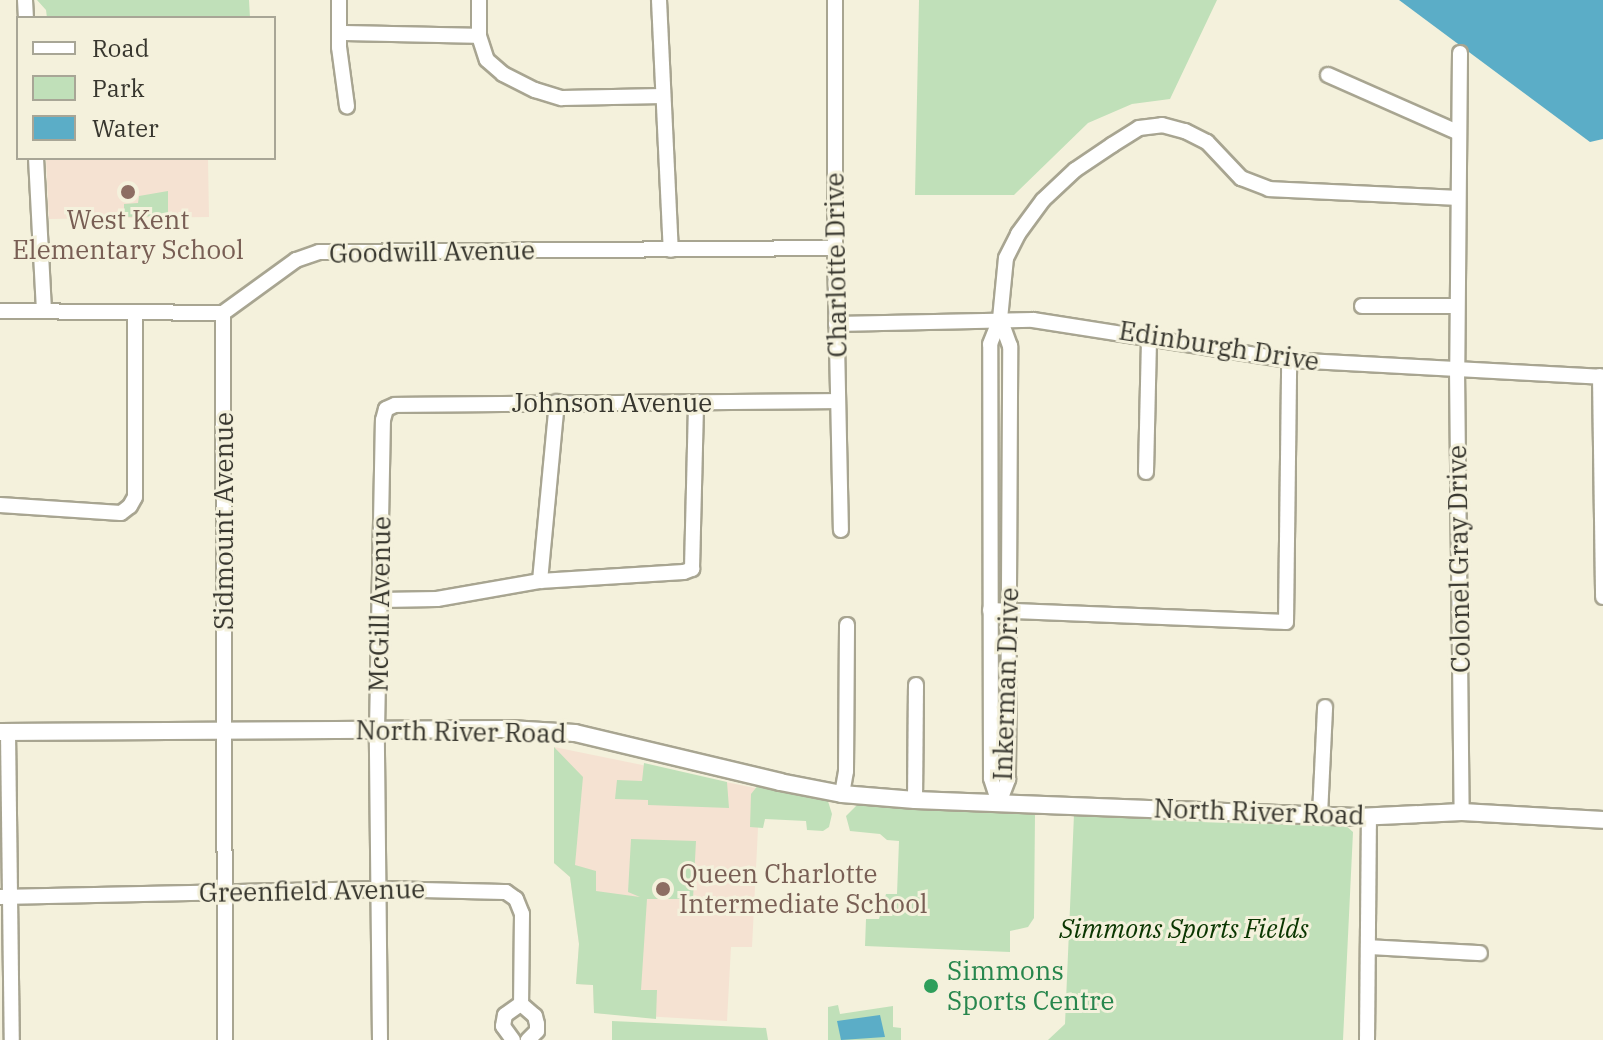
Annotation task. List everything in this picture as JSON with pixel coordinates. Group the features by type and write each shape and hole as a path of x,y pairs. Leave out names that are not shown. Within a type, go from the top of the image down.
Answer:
{"main road":[{"name":"North River Road","path":"4,732 510,729 575,733 842,794 915,800 1320,815 1462,812 1603,820"}],"street":[{"path":"339,0 347,106"},
{"path":"479,0 479,36 487,60 503,74 535,90 562,98 663,96"},
{"path":"659,0 671,250"},
{"name":"Charlotte Drive","path":"835,0 835,248 841,530"},
{"path":"340,33 479,36"},
{"name":"Colonel Gray Drive","path":"1460,53 1457,369 1462,812"},
{"path":"1328,75 1457,132"},
{"name":"Inkerman Drive","path":"999,803 991,778 990,344 1000,319 1006,258 1018,234 1043,200 1075,170 1139,128 1162,125 1185,131 1207,142 1241,178 1269,189 1458,198"},
{"path":"36,160 44,310"},
{"name":"Goodwill Avenue","path":"223,313 296,260 319,252 835,248"},
{"path":"1362,306 1457,306"},
{"path":"0,311 223,313"},
{"path":"0,505 121,513 130,506 135,497 135,313"},
{"name":"Sidmount Avenue","path":"223,313 226,729 222,893 225,1040"},
{"name":"Inkerman Drive","path":"999,803 1008,779 1010,346 1000,319"},
{"name":"Edinburgh Drive","path":"836,324 1000,319 1068,323 1289,360 1602,376"},
{"path":"1146,472 1149,336"},
{"path":"990,610 1286,622 1289,360"},
{"path":"1602,376 1603,597"},
{"name":"Johnson Avenue","path":"386,409 395,405 557,402 838,401"},
{"path":"540,581 557,402"},
{"path":"381,600 476,594 540,581 692,569 696,403"},
{"name":"McGill Avenue","path":"380,1040 381,889 377,730 383,420 386,409"},
{"path":"842,794 846,771 847,625"},
{"path":"915,800 916,685"},
{"path":"1320,815 1325,707"},
{"path":"4,732 4,897 12,1040"},
{"path":"1367,1040 1369,816"},
{"name":"Greenfield Avenue","path":"4,897 381,889 488,889 506,892 516,899 522,914 521,1004"},
{"path":"1368,947 1480,953"},
{"name":"Greenfield Avenue","path":"513,1040 503,1026 505,1015 521,1004"},
{"name":"Greenfield Avenue","path":"521,1004 535,1016 537,1024 537,1031 528,1040"}],"shaded area":[{"name":"West Kent Elementary School","path":"46,160 208,160 209,217 49,219"},
{"name":"Queen Charlotte Intermediate School","path":"554,747 760,789 752,947 731,947 727,1021 594,1013 593,985 576,984 579,944 570,877 554,863"}],"green space":[{"path":"37,0 249,0 250,16 47,16 46,10"},
{"path":"919,0 1217,0 1170,99 1132,104 1088,123 1014,195 915,195"},
{"path":"168,191 168,216 124,217 124,204 138,203 139,196"},
{"path":"554,747 583,777 575,865 596,871 596,891 640,897 628,892 631,839 696,841 693,899 647,899 641,990 657,990 656,1019 594,1013 593,985 576,984 579,944 570,877 554,863"},
{"path":"644,763 727,782 729,808 648,805 648,800 615,799 617,780 642,781"},
{"path":"759,784 827,798 832,814 829,827 823,831 807,830 806,821 765,819 763,828 750,827 751,794"},
{"path":"859,803 1030,810 1035,815 1034,918 1028,927 1010,931 1010,952 865,946 866,919 879,919 886,894 897,894 899,841 887,840 880,834 850,831 846,816"},
{"name":"Simmons Sports Fields","path":"1074,814 1345,825 1353,832 1343,1040 1048,1040 1065,1024"},
{"path":"838,1005 840,1014 893,1006 893,1027 901,1028 901,1040 828,1040 828,1007"},
{"path":"612,1021 766,1028 768,1040 612,1040"}],"water":[{"path":"1399,0 1603,0 1603,139 1590,142"},
{"path":"880,1015 885,1037 841,1040 837,1021"}],"place":[{"name":"West Kent Elementary School","path":"128,192"},
{"name":"Queen Charlotte Intermediate School","path":"663,889"},
{"name":"Simmons Sports Centre","path":"931,986"}]}
